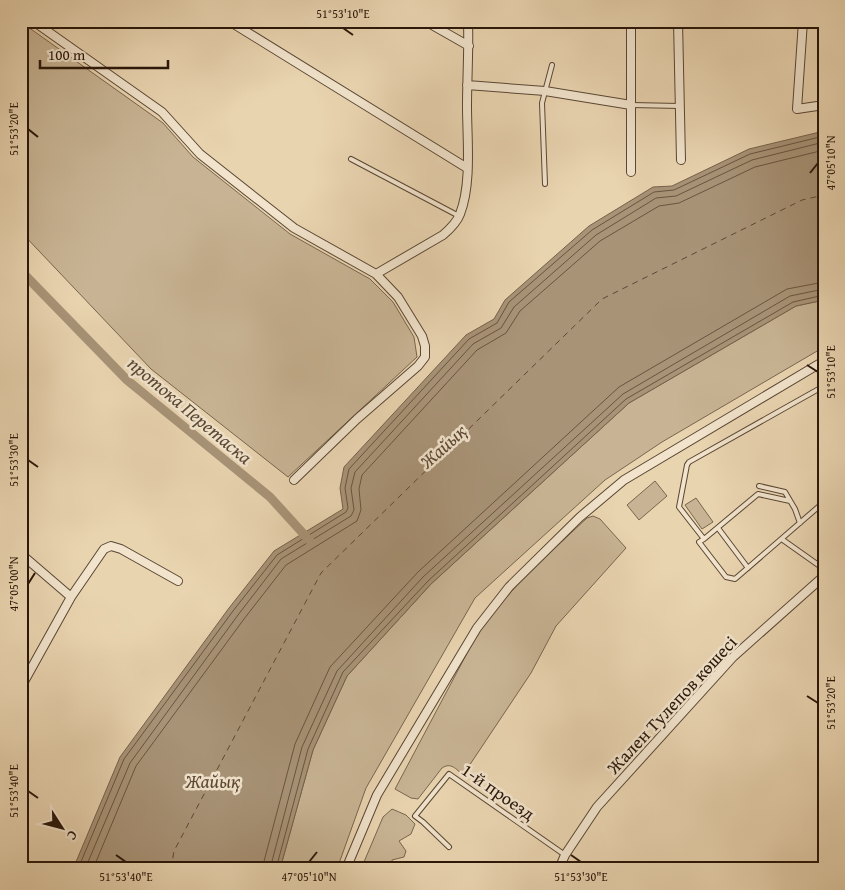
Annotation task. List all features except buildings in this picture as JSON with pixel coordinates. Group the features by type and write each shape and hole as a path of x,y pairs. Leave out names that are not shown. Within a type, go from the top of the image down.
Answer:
{"street":[{"path":"33,21 162,112 200,154 294,228 376,274 398,297 422,336 425,346 425,357 418,366 357,419 294,480"},
{"path":"229,21 467,168"},
{"path":"425,21 469,46"},
{"path":"376,274 443,235 460,216 466,192 467,168 468,21"},
{"path":"631,21 631,172"},
{"path":"678,21 681,160"},
{"path":"803,21 797,109 824,105"},
{"path":"467,85 545,91 631,105"},
{"path":"346,869 377,795 477,628 509,587 580,517 624,480 824,361"},
{"path":"22,683 71,597 104,549 111,546 121,549 178,581"},
{"path":"21,554 71,597"},
{"name":"Жален Тулепов көшесі","path":"559,869 565,855 597,808 733,657 824,576"}],"lane":[{"path":"544,184 542,103 552,65"},
{"path":"631,105 680,106"},
{"path":"351,159 460,216"},
{"path":"704,539 679,507 689,462 824,386"},
{"path":"758,486 785,492 800,523"},
{"path":"790,501 758,494 699,542 726,578 735,579 783,540 824,502"},
{"path":"718,528 748,568"},
{"path":"783,540 824,569"},
{"name":"1-й проезд","path":"449,847 415,816 449,774 565,855"}],"shaded area":[{"path":"21,22 163,123 193,157 290,234 370,279 393,302 414,337 417,357 288,477 151,369 21,232"},
{"path":"824,300 824,347 662,442 605,480 475,598 366,788 337,869 280,869 313,750 347,676 431,584 629,403 796,306"},
{"path":"655,481 667,496 639,520 627,505"},
{"path":"696,498 713,522 702,529 685,505"},
{"path":"593,516 600,519 626,548 556,626 531,673 463,775 451,766 445,766 418,799 411,798 395,789 482,625 525,576 587,518"},
{"path":"392,809 406,815 415,824 411,834 399,841 406,851 404,857 392,860 392,869 361,869 383,817"}],"water":[{"name":"Жайық","path":"824,131 824,300 796,306 629,403 431,584 347,676 313,750 280,869 73,869 120,757 229,608 274,551 343,509 340,488 344,467 466,335 494,319 505,300 589,226 653,187 672,186 749,149"}],"waterway":[{"name":"протока Перетаска","path":"21,271 127,380 270,497 310,541"}],"ferry route":[{"path":"171,869 174,851 321,573 602,299 802,200 824,195"}]}
